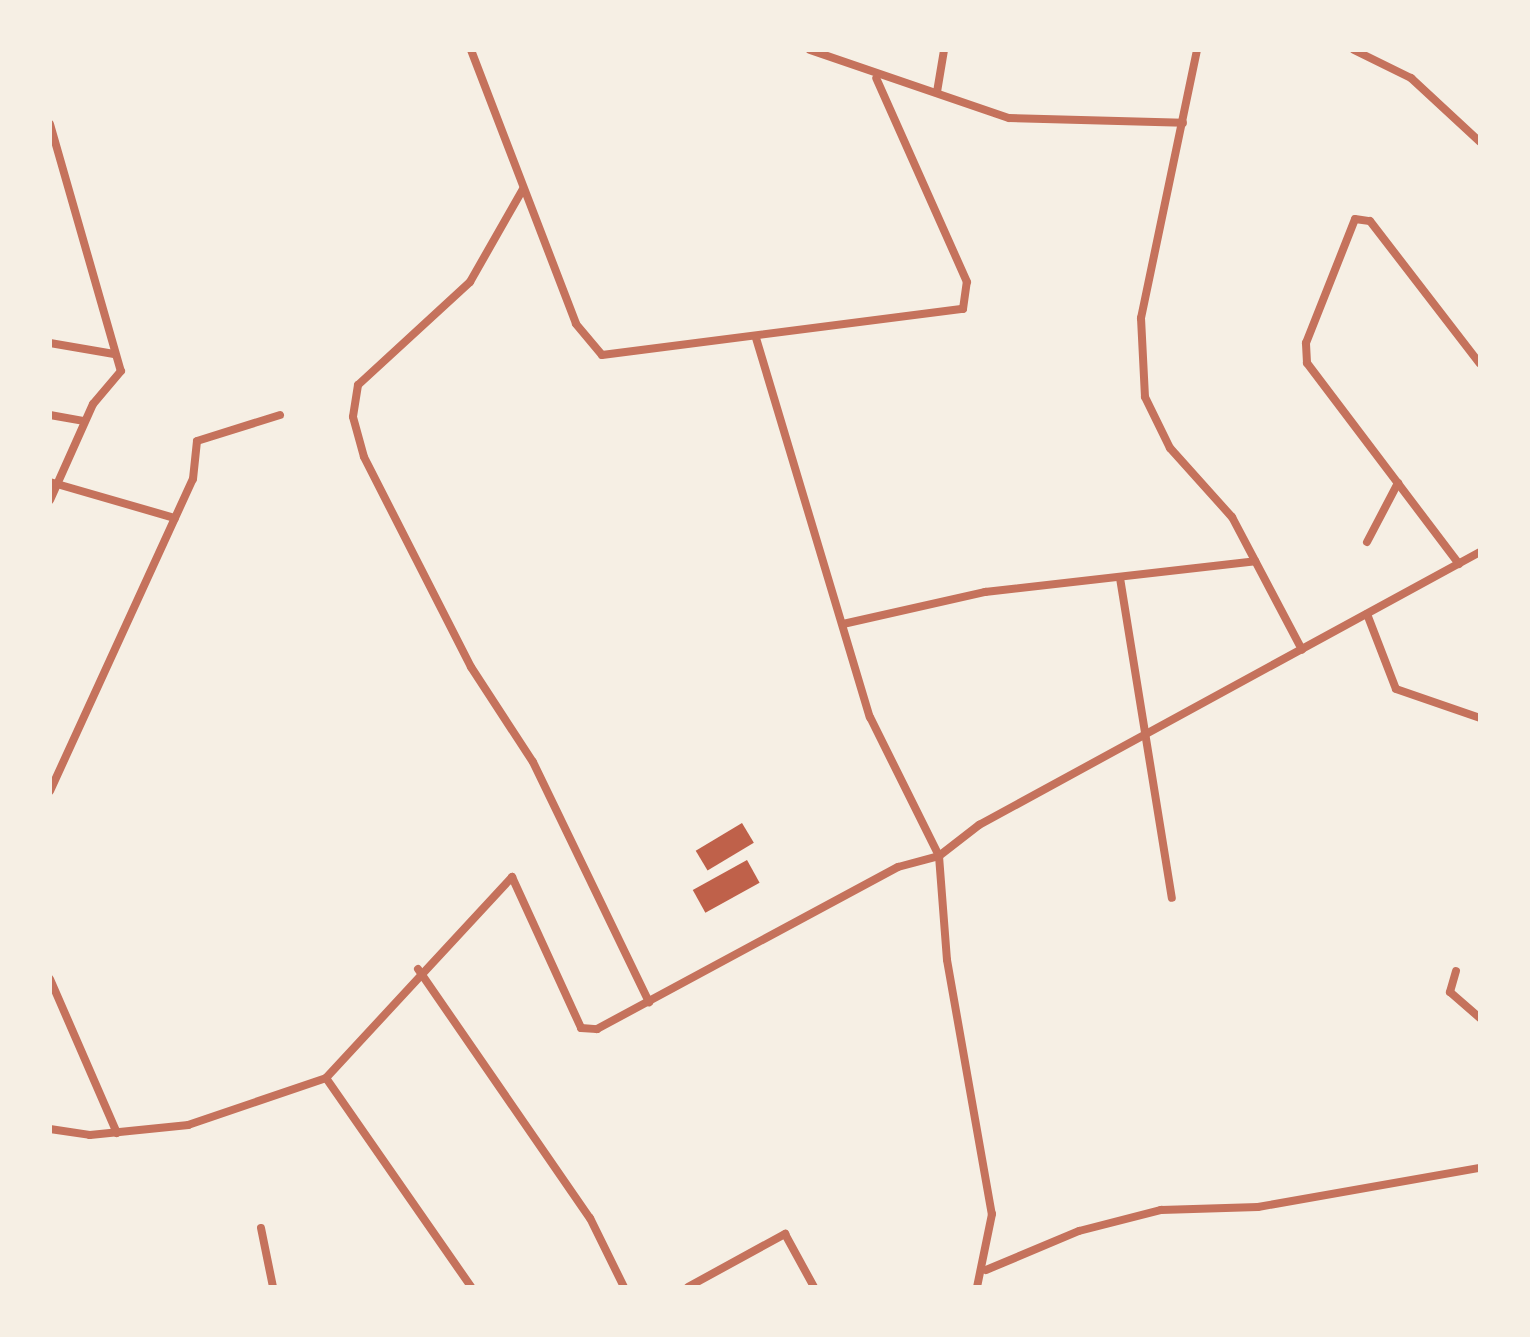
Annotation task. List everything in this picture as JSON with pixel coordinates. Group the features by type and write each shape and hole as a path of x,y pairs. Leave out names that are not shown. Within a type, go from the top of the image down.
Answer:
{"street":[{"path":"471,50 523,189 593,350 756,338 967,304 967,282 876,78"},
{"path":"810,50 876,78 936,92 1009,118 1183,123"},
{"path":"936,92 944,50"},
{"path":"1197,50 1141,318 1142,374 1152,420 1232,517 1302,650"},
{"path":"1354,50 1411,78 1480,142"},
{"path":"50,124 120,374 84,421 50,500"},
{"path":"523,189 470,282 358,384 353,418 364,457 471,666 533,762 649,1002"},
{"path":"1459,564 1305,356 1356,219 1370,222 1480,364"},
{"path":"756,338 896,784 938,856 947,960 988,1170 986,1270 977,1287"},
{"path":"50,344 114,354"},
{"path":"50,415 84,421"},
{"path":"50,791 175,518 197,441 280,415"},
{"path":"55,482 175,518"},
{"path":"1366,542 1398,483"},
{"path":"50,1129 117,1134 188,1125 326,1078 418,969 516,877 584,1031 649,1002 898,867 938,856 1148,734 1480,552"},
{"path":"843,624 986,592 1255,561"},
{"path":"1120,578 1172,898"},
{"path":"1367,614 1396,689 1480,718"},
{"path":"418,969 590,1218 624,1287"},
{"path":"1456,971 1450,992 1480,1018"},
{"path":"50,979 117,1134"},
{"path":"326,1078 470,1287"},
{"path":"986,1270 1078,1231 1161,1210 1258,1207 1480,1168"},
{"path":"261,1228 273,1287"},
{"path":"688,1287 783,1234 814,1287"}],"building":[{"path":"742,823 754,843 708,871 696,851"},
{"path":"747,860 760,883 705,913 693,890"}]}
